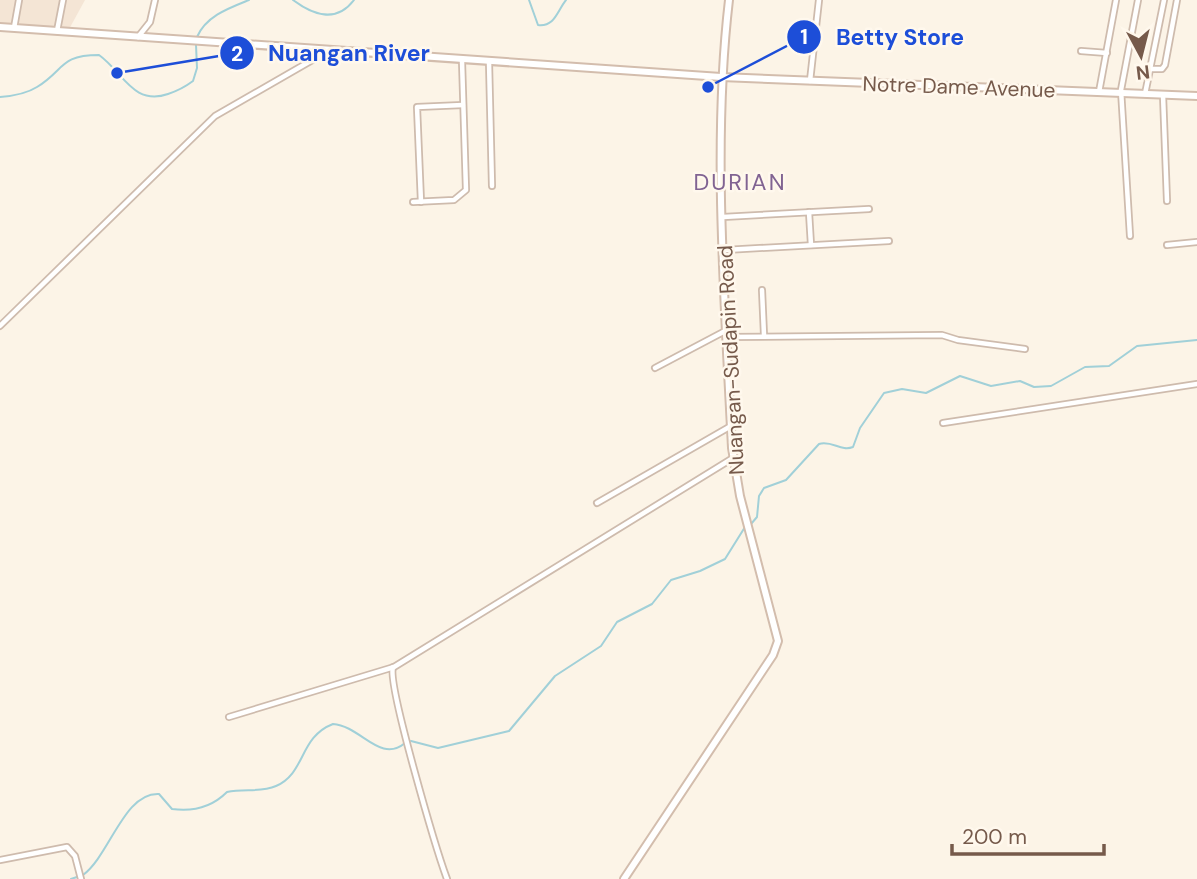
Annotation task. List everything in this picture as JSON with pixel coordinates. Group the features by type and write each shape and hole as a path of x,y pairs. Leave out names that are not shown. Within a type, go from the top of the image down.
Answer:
{"street":[{"path":"14,28 19,0"},
{"path":"57,32 63,0"},
{"path":"138,38 150,22 155,0"},
{"name":"Nuangan-Sudapin Road","path":"624,879 777,648 776,627 740,496 733,457 723,217 721,77 729,0"},
{"path":"810,81 819,0"},
{"path":"1098,93 1116,0"},
{"path":"1130,236 1122,94 1138,0"},
{"path":"1145,94 1164,0"},
{"path":"1152,69 1162,69 1165,65 1177,0"},
{"name":"Notre Dame Avenue","path":"0,27 721,77 1197,96"},
{"path":"0,326 215,116 329,51"},
{"path":"1081,51 1107,53"},
{"path":"413,202 454,200 466,190 462,61"},
{"path":"489,62 492,186"},
{"path":"1163,95 1167,201"},
{"path":"421,202 417,107 464,105"},
{"path":"723,217 869,209"},
{"path":"809,212 811,245"},
{"path":"725,250 889,241"},
{"path":"1167,246 1197,242"},
{"path":"762,290 764,335"},
{"path":"654,368 728,333 942,335 958,340 1025,349"},
{"path":"943,423 1197,384"},
{"path":"597,503 732,425"},
{"path":"229,718 394,667 733,457"},
{"path":"394,667 391,673 406,736 447,879"},
{"path":"0,860 67,848 75,856 81,879"}],"shaded area":[{"path":"0,0 85,0 68,31 0,25"}],"waterway":[{"path":"197,37 212,18 249,0"},
{"path":"293,0 308,10 324,15 340,12 354,0"},
{"path":"529,0 538,25 552,21 566,0"},
{"path":"0,97 33,89 76,58 99,55 137,91 156,96 168,94 193,81 197,68 196,45"},
{"path":"751,524 757,517 759,496 764,488 786,480 819,444 853,447 860,428 884,393 902,389 926,393 960,376 991,386 1020,381 1034,387 1051,386 1085,367 1109,366 1137,346 1197,340"},
{"path":"411,741 438,748 509,731 555,676 601,646 617,622 652,604 671,580 700,571 725,559 745,527"},
{"path":"83,875 93,866 127,813 147,796 159,794 172,809 188,810 209,805 227,792 276,786 293,773 314,737 333,724 343,726 379,747 396,748 405,743"},
{"path":"71,879 77,877"}],"place":[{"name":"Nuangan River","path":"117,73"},
{"name":"Betty Store","path":"708,87"}],"district":[{"name":"DURIAN","path":"740,182"}]}
